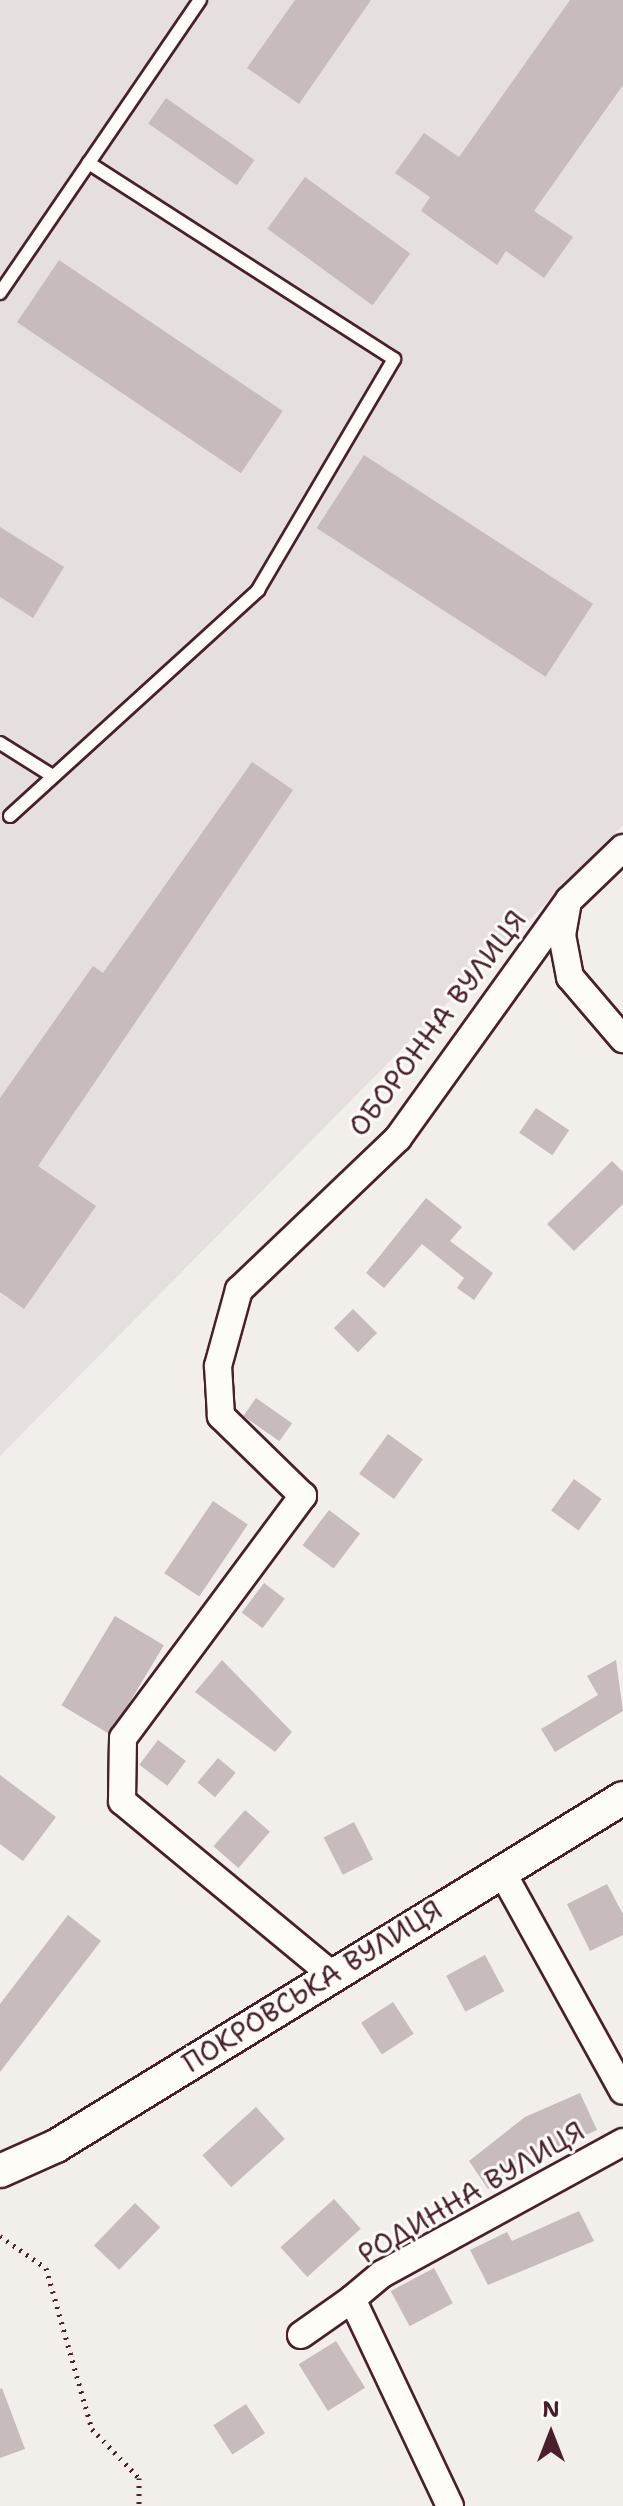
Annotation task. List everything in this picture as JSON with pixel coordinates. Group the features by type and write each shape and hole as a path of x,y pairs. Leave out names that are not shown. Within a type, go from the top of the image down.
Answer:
{"street":[{"name":"ОБОРОННА ВУЛИЦЯ","path":"331,1974 122,1801 123,1738 303,1496 221,1416 218,1366 239,1290 398,1138 569,900 623,848"},
{"path":"569,900 562,935 570,977 623,1039"},
{"name":"ПОКРОВСЬКА ВУЛИЦЯ","path":"0,2171 56,2146 331,1974 623,1798"},
{"path":"501,1870 623,2091"},
{"name":"РОДИННА ВУЛИЦЯ","path":"301,2335 382,2274 623,2142"},
{"name":"РОДИННА ВУЛИЦЯ","path":"352,2299 450,2506"}],"lane":[{"path":"0,293 200,0"},
{"path":"10,816 51,775 258,590 394,359 89,163"},
{"path":"0,743 51,775"}],"path":[{"path":"0,2236 46,2268 92,2429 139,2478 139,2506"}],"shaded area":[{"path":"0,0 623,0 623,825 0,1456"}],"building":[{"path":"295,0 371,0 299,104 247,68"},
{"path":"570,0 623,0 623,85 534,211 573,237 544,278 506,251 497,265 421,211 430,197 395,173 424,133 459,157"},
{"path":"166,98 254,160 237,185 148,123"},
{"path":"305,177 410,253 373,305 267,229"},
{"path":"59,260 283,411 241,473 17,322"},
{"path":"364,455 593,604 546,677 317,528"},
{"path":"0,527 64,567 33,618 0,597"},
{"path":"252,762 293,790 38,1166 96,1206 24,1309 0,1292 0,1098 93,966 103,973"},
{"path":"536,1108 569,1130 552,1155 519,1133"},
{"path":"612,1161 623,1172 623,1204 574,1251 547,1224"},
{"path":"426,1198 462,1227 450,1241 493,1273 474,1300 457,1288 464,1278 422,1244 384,1288 366,1273"},
{"path":"353,1309 377,1333 358,1352 334,1328"},
{"path":"256,1398 292,1423 279,1441 243,1416"},
{"path":"388,1434 423,1459 394,1499 359,1474"},
{"path":"574,1479 602,1499 579,1531 551,1511"},
{"path":"213,1501 248,1524 199,1597 164,1573"},
{"path":"329,1510 360,1533 334,1569 303,1545"},
{"path":"264,1583 285,1599 262,1628 242,1613"},
{"path":"115,1616 164,1645 110,1735 61,1705"},
{"path":"222,1660 292,1732 275,1752 195,1692"},
{"path":"616,1660 623,1711 555,1752 541,1729 598,1695 587,1676"},
{"path":"158,1740 186,1761 167,1786 139,1765"},
{"path":"218,1758 236,1773 215,1797 197,1783"},
{"path":"0,1775 56,1817 23,1861 0,1844"},
{"path":"245,1810 270,1832 238,1868 214,1846"},
{"path":"354,1822 373,1859 343,1875 324,1837"},
{"path":"607,1884 623,1914 623,1935 590,1951 567,1904"},
{"path":"68,1915 101,1941 0,2072 0,2004"},
{"path":"485,1955 504,1991 465,2012 446,1976"},
{"path":"393,2002 414,2034 382,2055 361,2023"},
{"path":"580,2093 597,2130 515,2166 488,2189 469,2161 525,2117"},
{"path":"256,2107 285,2139 231,2187 202,2155"},
{"path":"334,2199 361,2229 307,2277 280,2247"},
{"path":"135,2203 160,2227 119,2270 94,2245"},
{"path":"579,2211 594,2241 488,2285 470,2250 507,2232 512,2241"},
{"path":"434,2268 453,2303 410,2326 391,2291"},
{"path":"336,2341 365,2388 328,2411 299,2364"},
{"path":"0,2389 25,2449 0,2458"},
{"path":"246,2404 265,2433 232,2455 213,2425"}]}
